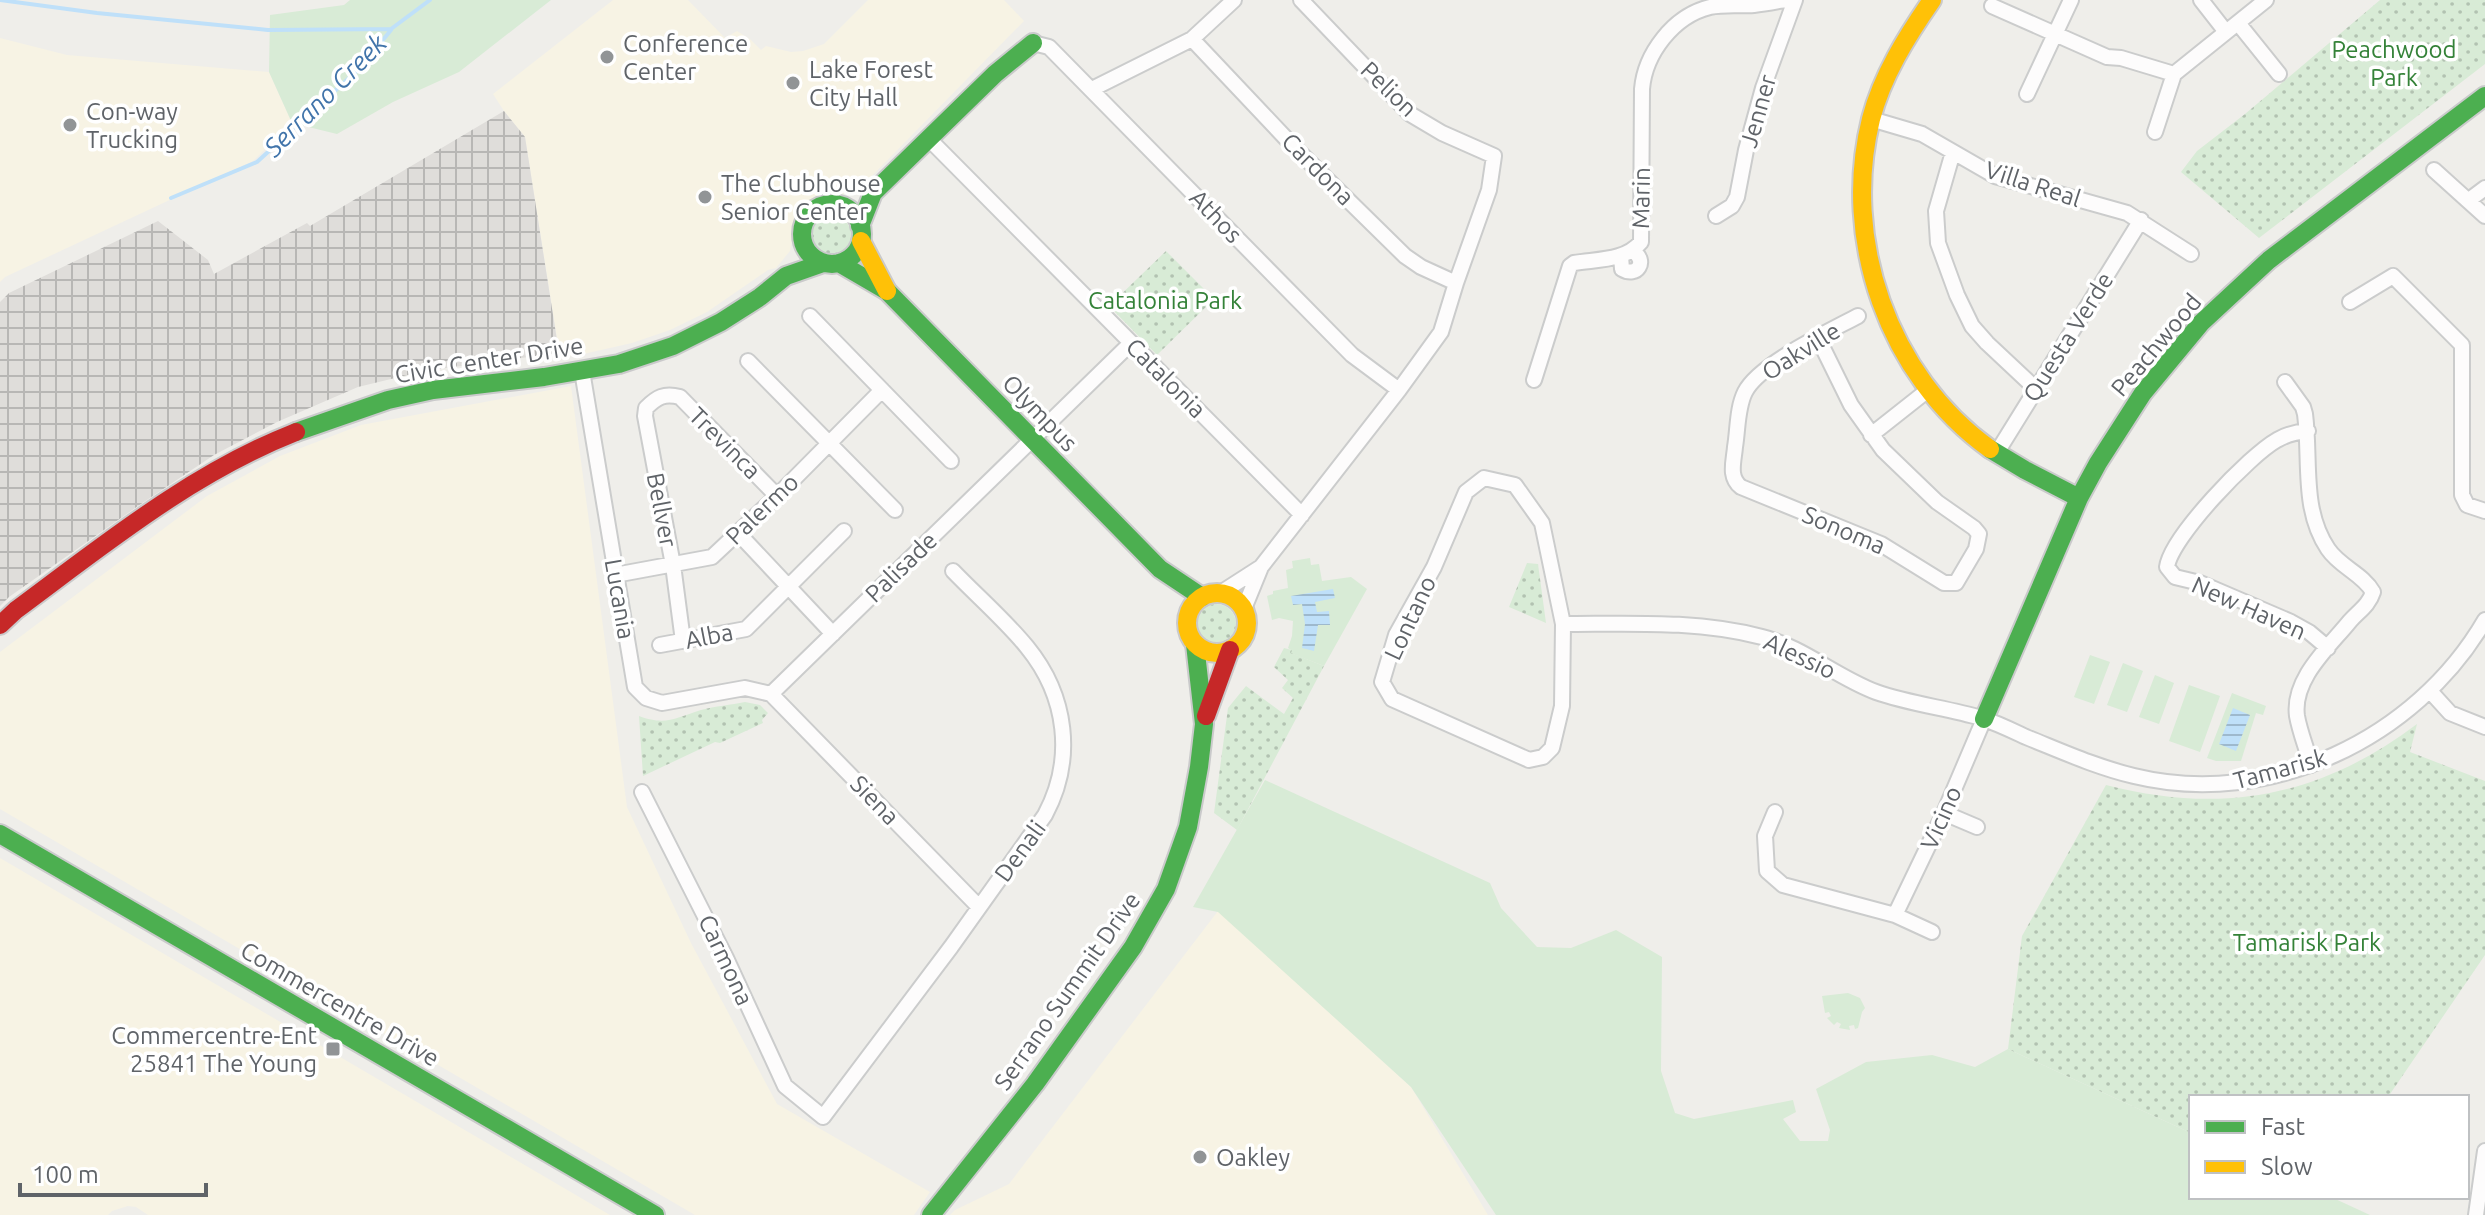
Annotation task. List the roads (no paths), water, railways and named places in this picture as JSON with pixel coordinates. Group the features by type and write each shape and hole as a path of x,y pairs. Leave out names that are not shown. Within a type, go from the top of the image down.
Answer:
{"street":[{"path":"1092,89 1192,39 1234,0"},
{"name":"Pelion","path":"1301,0 1410,114 1442,133 1494,156"},
{"name":"Marin","path":"1534,380 1570,266 1627,254 1641,242 1642,82 1653,53 1671,30 1698,11 1785,0"},
{"name":"Jenner","path":"1716,216 1732,206 1737,197 1763,88 1795,0"},
{"path":"1932,0 1892,65 1871,119 1863,190 1864,236 1870,271 1883,313 1897,341 1928,390 1959,424 1996,454 2079,498"},
{"path":"2027,94 2071,0"},
{"path":"2201,0 2279,74"},
{"path":"2155,132 2174,74 2266,0"},
{"path":"1992,6 2107,57 2121,58 2174,74"},
{"name":"Cardona","path":"1192,39 1295,148 1405,256 1456,283"},
{"name":"Athos","path":"1033,43 1049,47 1352,355 1399,390"},
{"name":"Civic Center Drive","path":"786,276 803,241 802,231 810,213 819,207 839,205 873,193 995,74 1033,43"},
{"name":"Peachwood","path":"1984,719 2079,498 2143,393 2201,323 2269,260 2485,96"},
{"name":"Villa Real","path":"1871,119 1922,134 1995,176 2112,208 2141,220 2191,254"},
{"name":"Catalonia","path":"928,138 1302,515"},
{"path":"1953,152 1936,211 1938,243 1972,326 2036,389"},
{"name":"Serrano Summit Drive","path":"931,1215 1035,1084 1133,947 1166,889 1188,827 1204,724 1230,650 1244,636 1243,611 1261,567 1441,332 1489,190 1494,156"},
{"path":"2434,170 2485,216"},
{"path":"2469,200 2485,188"},
{"name":"Civic Center Drive","path":"0,625 156,506 268,443 388,400 433,390 619,364 673,346 721,322 786,276 853,255 873,193"},
{"path":"839,205 856,216 860,234"},
{"name":"Questa Verde","path":"1996,454 2141,220"},
{"name":"Olympus","path":"860,234 887,291"},
{"path":"803,241 807,251 831,263"},
{"name":"Olympus","path":"831,263 887,291 1160,569 1187,618"},
{"path":"2350,302 2393,276 2462,345 2462,495 2467,505 2485,511"},
{"path":"810,316 951,461"},
{"name":"Oakville","path":"1735,483 1733,471 1741,404 1746,390 1760,373 1858,316"},
{"path":"1818,338 1851,405 1871,435 1928,390"},
{"name":"Palisade","path":"771,694 1131,343"},
{"path":"748,361 895,510"},
{"name":"Lucania","path":"582,371 635,687 646,698 662,703 745,688 771,694"},
{"path":"2285,382 2303,407 2308,431 2312,515 2328,549 2342,565 2369,584 2373,592 2370,601 2305,678 2297,713 2311,765"},
{"name":"Palermo","path":"615,575 712,557 882,390"},
{"name":"Trevinca","path":"670,395 680,397 777,496"},
{"name":"Bellver","path":"670,395 655,399 646,408 645,416 673,565 683,641"},
{"name":"New Haven","path":"2308,431 2293,432 2275,441 2226,483 2173,551 2168,560 2168,571 2175,577 2200,583 2291,622 2328,648"},
{"name":"Sonoma","path":"1735,483 1881,544 1949,584 1956,583 1979,542 1979,534 1911,479 1871,435"},
{"name":"Lontano","path":"1484,478 1515,485 1542,523 1563,624 1562,706 1552,748 1543,757 1529,760 1392,699 1382,682 1396,635 1434,567 1466,492 1484,478"},
{"name":"Alba","path":"660,645 746,629 844,531"},
{"path":"738,533 833,634"},
{"name":"Serrano Summit Drive","path":"1204,724 1195,644 1190,636 1187,618 1195,603 1261,567"},
{"name":"Olympus","path":"1160,569 1211,595"},
{"name":"Denali","path":"823,1117 951,947 1045,815 1054,799 1063,766 1065,734 1056,695 1043,670 1026,646 953,571"},
{"path":"1211,595 1236,601 1243,611"},
{"name":"Tamarisk","path":"1984,719 2096,765 2160,781 2203,784 2246,782 2311,765 2373,736 2430,691 2485,620"},
{"name":"Alessio","path":"1563,624 1714,627 1763,637 1786,645 1875,691 1984,719"},
{"path":"1195,644 1211,652 1230,650"},
{"path":"2430,691 2450,713 2485,727"},
{"name":"Siena","path":"771,694 979,907"},
{"name":"Vicino","path":"1895,915 1944,813 1984,719"},
{"name":"Carmona","path":"642,792 726,958 785,1086 823,1117"},
{"path":"1775,812 1765,836 1767,871 1783,885 1895,915 1932,932"},
{"path":"1944,813 1977,827"},
{"name":"Commercentre Drive","path":"0,834 655,1215"},
{"path":"2476,1215 2485,1151"}],"water":[{"path":"1333,589 1335,598 1315,602 1317,612 1329,611 1330,625 1318,625 1314,651 1302,648 1305,624 1302,604 1293,605 1291,596"},
{"path":"2233,708 2250,715 2236,751 2219,744"}],"waterway":[{"name":"Serrano Creek","path":"0,0 268,30 391,29 430,0"},
{"name":"Serrano Creek","path":"171,198 257,162 360,68 391,30"}],"place":[{"name":"Conference Center","path":"607,57"},
{"name":"Lake Forest City Hall","path":"793,83"},
{"name":"Con-way Trucking","path":"70,125"},
{"name":"The Clubhouse Senior Center","path":"705,197"},
{"name":"Commercentre-Ent 25841 The Young","path":"333,1049"},
{"name":"Oakley","path":"1200,1157"}],"park label":[{"name":"Peachwood Park","path":"2394,63"},
{"name":"Catalonia Park","path":"1165,300"},
{"name":"Tamarisk Park","path":"2307,942"}]}
